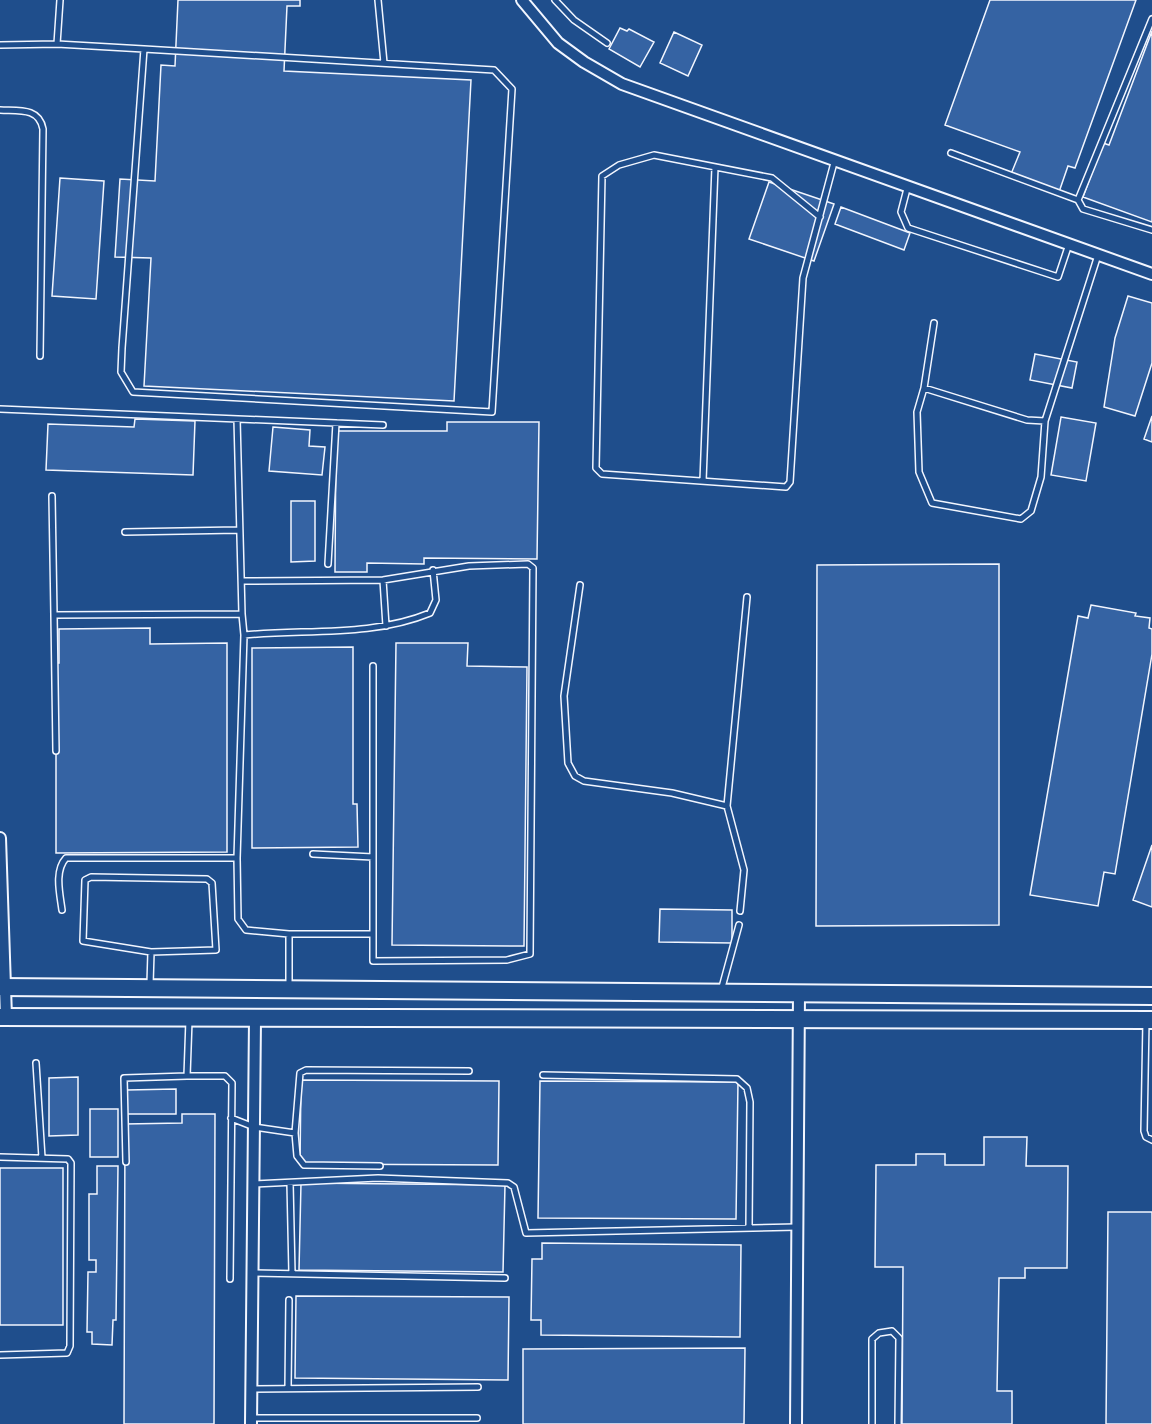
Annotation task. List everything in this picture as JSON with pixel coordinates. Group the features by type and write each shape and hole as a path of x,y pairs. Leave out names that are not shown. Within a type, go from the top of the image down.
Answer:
{"street":[{"path":"525,1 558,43 584,62 622,84 1152,274"},
{"path":"0,838 3,1017 1149,1020"},
{"path":"3,987 1152,996"},
{"path":"621,992 622,1018"},
{"path":"796,1424 799,993"},
{"path":"251,1421 255,1019"}],"lane":[{"path":"57,44 60,0"},
{"path":"378,0 384,63"},
{"path":"555,0 574,20 607,43"},
{"path":"1078,200 1152,20"},
{"path":"0,45 57,44 494,70 512,90 492,412 133,392 121,372 144,50"},
{"path":"0,110 37,114 43,129 40,356"},
{"path":"951,153 1078,200 1083,209 1152,230"},
{"path":"820,218 772,178 654,155 620,165 602,177 596,468 602,474 786,487 790,482 803,278 820,218 835,159"},
{"path":"703,481 715,167"},
{"path":"908,185 901,212 908,228 1058,277 1069,243"},
{"path":"934,323 924,388 917,412 919,472 932,503 1021,519 1031,511 1041,477 1045,421 1098,254"},
{"path":"924,388 1027,420 1045,421"},
{"path":"0,410 383,425"},
{"path":"237,420 238,530 243,581 244,635 237,858 238,919 246,930 289,934 373,934"},
{"path":"328,564 336,423"},
{"path":"52,496 56,751"},
{"path":"125,532 238,530"},
{"path":"243,581 383,580 433,570 469,566 528,564 533,568 530,954 507,960 373,961 373,666"},
{"path":"244,635 386,626 430,614 436,600 433,570"},
{"path":"383,580 386,626"},
{"path":"580,585 564,696 567,763 571,771 584,781 672,793 727,806"},
{"path":"740,911 744,870 727,806 747,597"},
{"path":"54,615 242,614"},
{"path":"313,854 373,857"},
{"path":"62,910 59,874 61,864 66,858 237,858"},
{"path":"91,877 207,879 212,883 216,950 151,952 83,941 85,880 91,877"},
{"path":"720,992 739,925"},
{"path":"289,934 289,991"},
{"path":"149,989 151,952"},
{"path":"187,1076 189,1018"},
{"path":"1149,1020 1144,1131 1146,1137 1152,1140"},
{"path":"36,1063 42,1158"},
{"path":"380,1166 304,1165 297,1156 295,1132 300,1073 306,1070 469,1071"},
{"path":"543,1075 737,1079 747,1088 750,1102 749,1228"},
{"path":"126,1162 124,1078 225,1076 232,1083 230,1279"},
{"path":"231,1118 254,1127 295,1132"},
{"path":"0,1157 68,1159 71,1163 70,1346 67,1353 0,1355"},
{"path":"253,1184 378,1178 508,1184 514,1187 526,1233 797,1227"},
{"path":"290,1183 292,1273"},
{"path":"252,1273 505,1278"},
{"path":"288,1388 289,1300"},
{"path":"872,1424 873,1339 879,1333 892,1331 899,1338 898,1424"},
{"path":"251,1389 478,1387"},
{"path":"251,1421 477,1418"}],"building":[{"path":"178,0 300,0 300,6 287,6 284,71 471,80 454,401 144,386 151,258 115,257 120,179 155,181 161,65 175,66"},
{"path":"990,0 1136,0 1075,168 1068,166 1059,192 1011,174 1020,152 945,125"},
{"path":"620,28 627,31 629,29 654,42 640,67 609,49"},
{"path":"1152,31 1152,222 1083,197 1103,143 1109,145"},
{"path":"674,32 702,45 688,76 660,63"},
{"path":"60,178 104,181 96,299 52,296"},
{"path":"769,182 834,204 814,261 749,239"},
{"path":"841,207 910,233 904,250 835,224"},
{"path":"1128,296 1152,303 1152,363 1135,416 1104,407 1115,338"},
{"path":"1035,354 1077,362 1072,388 1030,380"},
{"path":"1152,416 1152,442 1144,439"},
{"path":"1061,417 1096,423 1086,481 1051,475"},
{"path":"135,419 195,421 193,475 46,470 48,424 134,427"},
{"path":"447,422 539,422 537,559 424,558 424,564 367,563 367,572 335,572 336,431 447,431"},
{"path":"273,427 310,430 309,446 325,447 322,475 269,471"},
{"path":"291,501 315,501 315,561 291,562"},
{"path":"999,564 999,925 816,926 817,565"},
{"path":"1091,605 1136,613 1135,616 1150,618 1149,628 1152,629 1152,654 1115,874 1104,872 1098,906 1030,895 1078,616 1088,618"},
{"path":"150,628 150,644 227,643 227,852 56,853 56,663 59,663 59,629"},
{"path":"396,643 468,643 467,666 527,667 524,946 392,945"},
{"path":"353,647 353,804 357,804 358,847 252,848 252,648"},
{"path":"1152,845 1152,907 1133,900"},
{"path":"660,909 732,910 732,943 659,942"},
{"path":"78,1077 78,1135 49,1136 49,1078"},
{"path":"301,1080 499,1081 498,1165 300,1164"},
{"path":"540,1081 738,1082 736,1219 538,1218"},
{"path":"176,1089 176,1114 127,1114 127,1090"},
{"path":"90,1109 118,1109 118,1157 90,1157"},
{"path":"182,1114 215,1114 214,1424 124,1424 125,1124 182,1123"},
{"path":"984,1137 1027,1137 1026,1166 1068,1166 1067,1268 1025,1268 1025,1278 999,1278 997,1391 1012,1391 1012,1424 902,1424 903,1267 875,1267 876,1165 916,1165 916,1154 945,1154 945,1165 984,1165"},
{"path":"97,1166 118,1166 116,1320 113,1320 112,1345 92,1344 92,1332 87,1332 88,1272 96,1272 96,1260 89,1260 89,1194 97,1194"},
{"path":"0,1168 63,1168 63,1325 0,1325"},
{"path":"301,1183 505,1185 503,1272 299,1270"},
{"path":"1108,1212 1152,1212 1152,1424 1106,1424"},
{"path":"542,1243 741,1245 740,1337 541,1335 541,1320 531,1320 532,1259 542,1259"},
{"path":"296,1296 509,1297 508,1380 295,1378"},
{"path":"745,1348 744,1424 523,1424 523,1349"}]}
